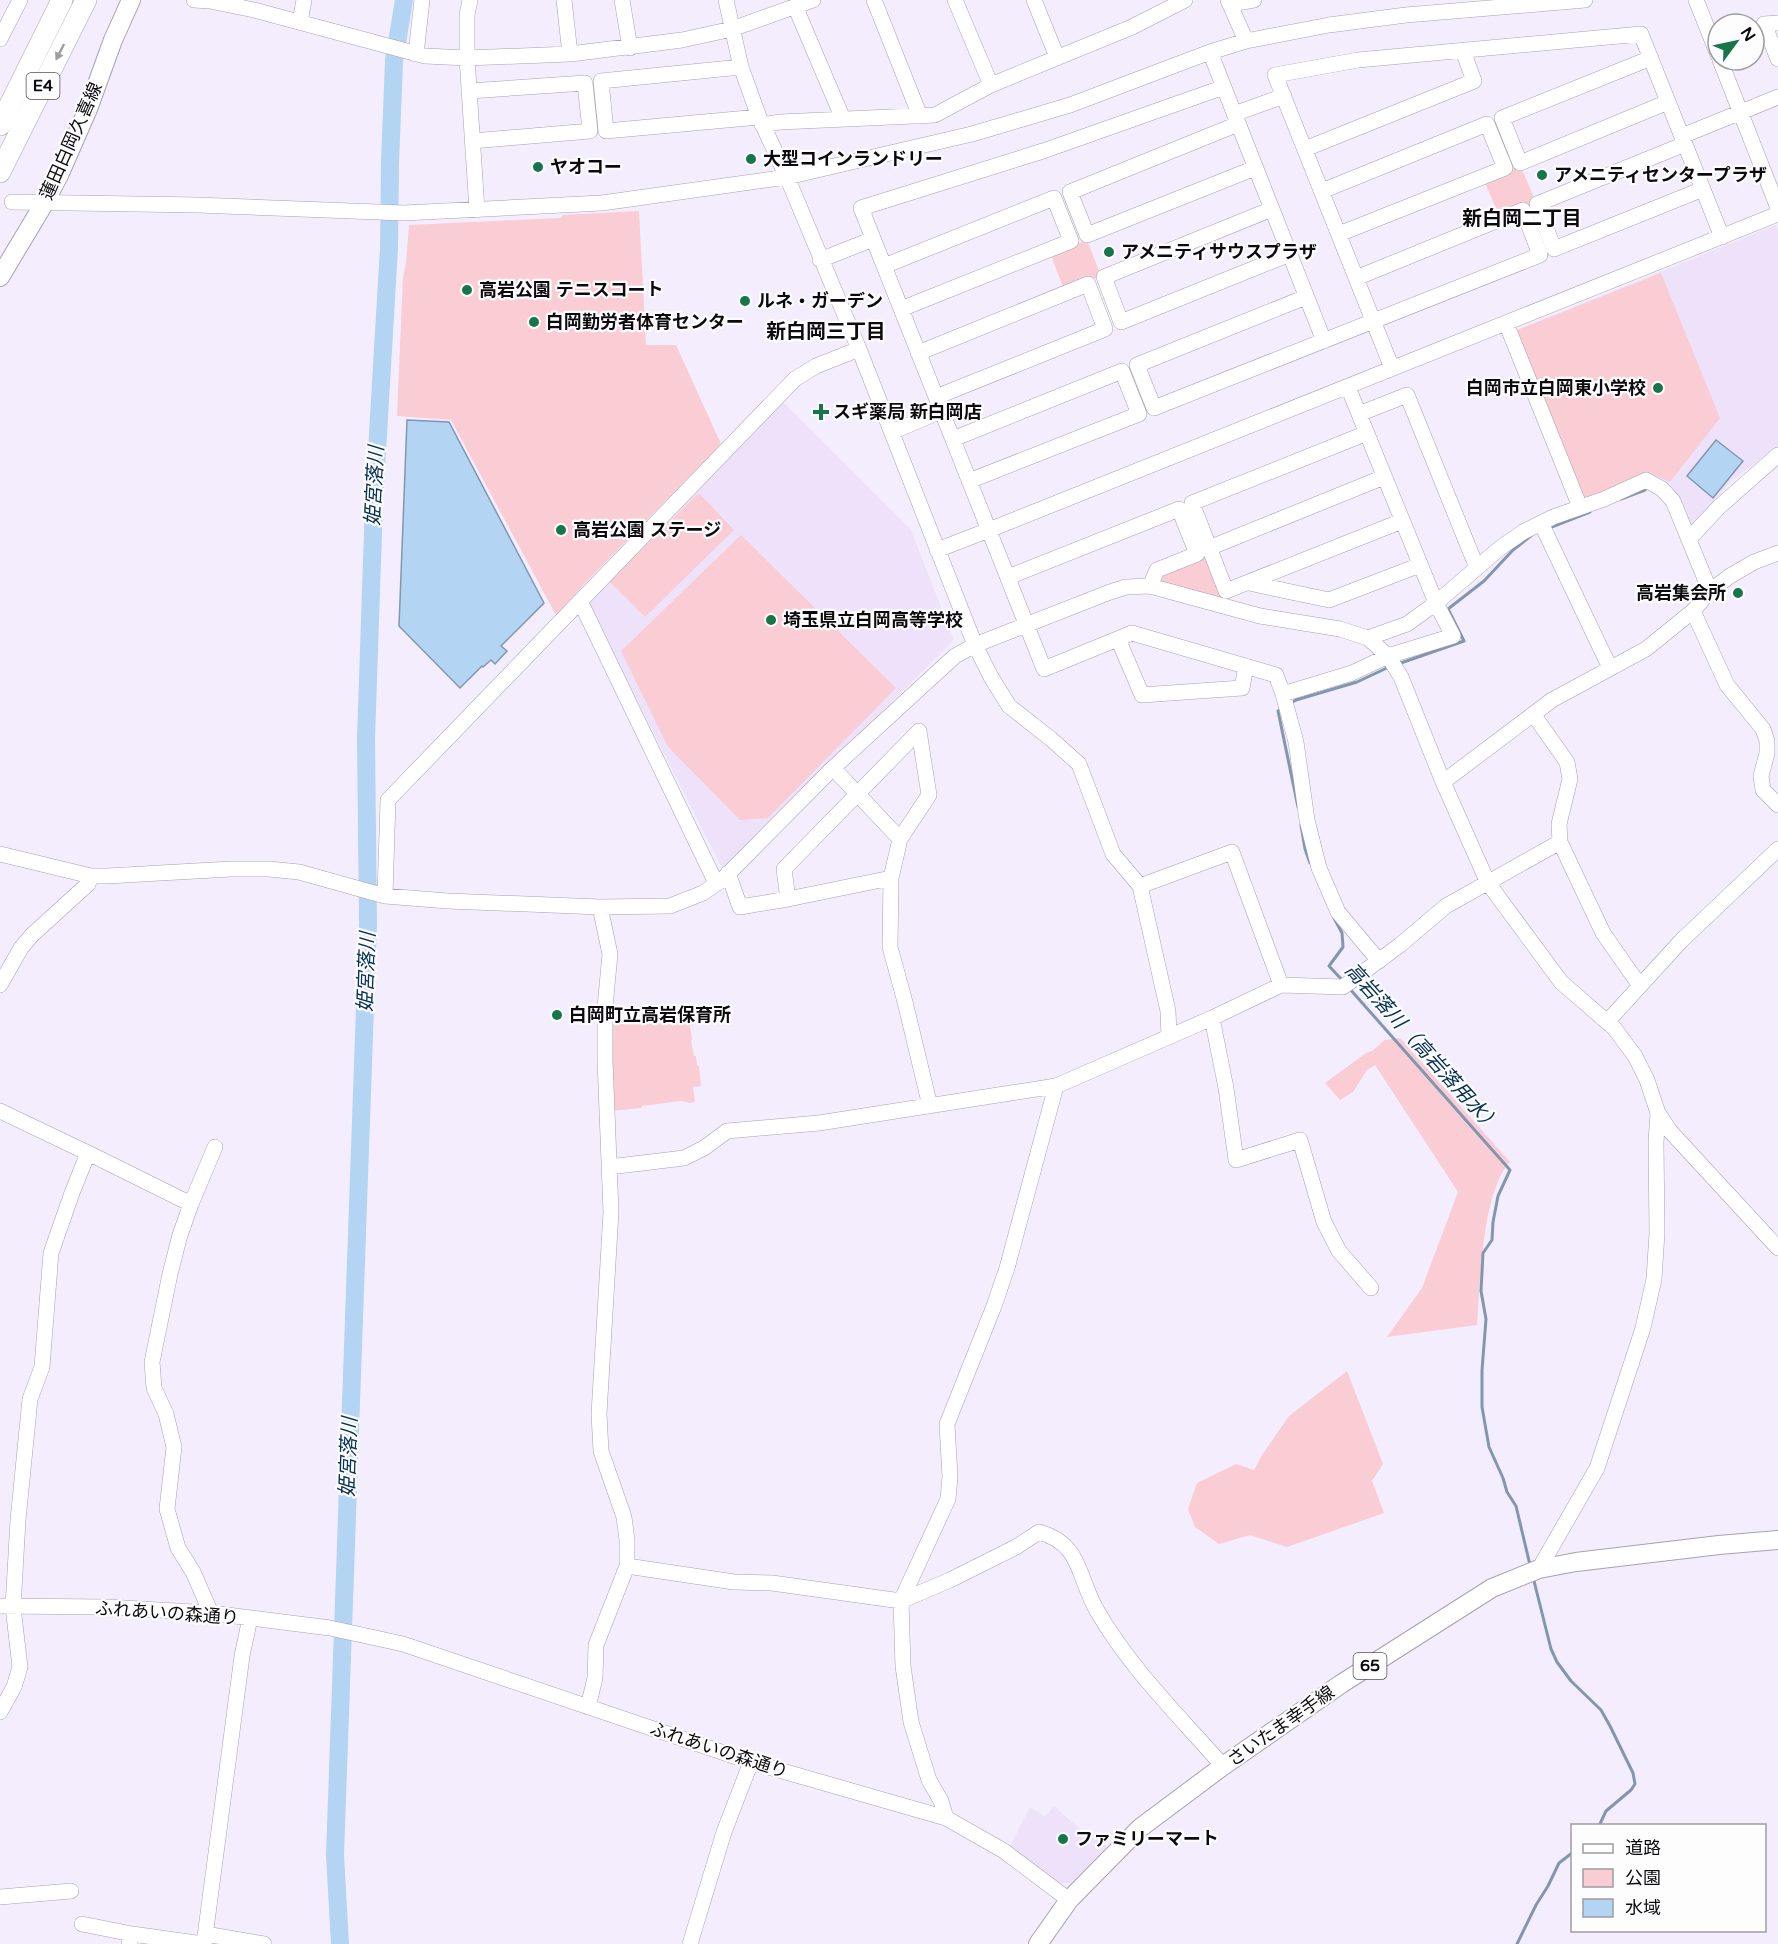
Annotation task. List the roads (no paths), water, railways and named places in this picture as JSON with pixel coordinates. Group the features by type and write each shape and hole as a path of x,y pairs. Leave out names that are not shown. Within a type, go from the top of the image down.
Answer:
{"highway":[{"name":"E4","path":"0,125 62,0"},
{"name":"E4","path":"0,172 86,0"}],"main road":[{"name":"蓮田白岡久喜線","path":"0,277 45,202 74,143 113,40 131,0"},
{"name":"さいたま幸手線","path":"1038,1944 1069,1900 1140,1828 1223,1766 1341,1684 1492,1588 1539,1569 1576,1562 1778,1540"}],"street":[{"path":"0,39 20,0"},
{"path":"194,0 210,1 300,22 425,56 467,58 570,54 682,40 732,29 813,0"},
{"path":"300,22 304,0"},
{"path":"416,54 422,0"},
{"path":"471,0 467,15 467,58 477,210"},
{"path":"564,0 570,54"},
{"path":"622,0 630,48"},
{"path":"726,0 741,67 760,121 787,177 858,349 975,645 1008,706 1079,764 1113,854 1140,886 1168,1011 1169,1036"},
{"path":"874,0 920,116"},
{"path":"955,0 991,85"},
{"path":"1034,0 1057,57"},
{"path":"741,67 602,81 606,131 760,121 935,115 991,85 1132,27 1185,0"},
{"path":"1246,41 1229,2 1254,0"},
{"path":"12,202 404,213 602,203 787,177 983,131 1070,105 1210,52 1246,41 1329,25 1406,15 1585,0"},
{"path":"1696,0 1706,25"},
{"path":"795,6 843,119"},
{"path":"1778,23 1764,24 1778,59"},
{"path":"1392,368 1275,75 1358,60 1641,34 1722,237"},
{"path":"1305,148 1474,81 1463,51"},
{"path":"1210,52 1324,340"},
{"path":"1651,58 1502,118 1520,163 1668,102"},
{"path":"1725,72 1778,208"},
{"path":"469,91 585,83 590,131 472,141"},
{"path":"1224,87 1043,151 861,208 1044,669 1132,633 1276,675 1296,742 1307,820 1319,868 1338,912 1378,961"},
{"path":"1255,168 1087,235 1070,192 1284,96"},
{"path":"1703,189 1554,249 1537,204 1778,97"},
{"path":"1322,192 1487,124 1505,168 1339,234"},
{"path":"884,266 1054,198 1071,241 901,309"},
{"path":"1272,209 1104,278 1121,322 1290,254"},
{"path":"1306,297 1137,365 1154,408 1540,255 1523,210 1356,278"},
{"path":"937,550 1778,214"},
{"path":"820,260 873,239"},
{"path":"892,432 939,404 1106,329 1088,284 918,352"},
{"path":"1506,322 1580,507"},
{"path":"385,896 388,800 795,379 816,366 858,349"},
{"path":"953,439 1122,371 1138,414 969,481"},
{"path":"1283,694 1352,673 1388,656 1453,636 1436,603 1348,387"},
{"path":"1359,414 1407,395 1477,568"},
{"path":"1367,433 1192,503 1226,591 1402,521"},
{"path":"1689,539 1719,507 1778,455"},
{"path":"1209,548 1384,477"},
{"path":"1368,638 1407,624 1523,532 1646,480 1662,489 1673,501 1710,591"},
{"path":"1008,577 1179,509 1197,554 1157,570 1150,586"},
{"path":"1541,523 1610,668"},
{"path":"1443,782 1552,700 1646,649 1693,611 1710,591 1754,562 1778,554"},
{"path":"1249,583 1329,600 1420,565"},
{"path":"0,854 91,876 269,869 299,872 385,896 600,908 670,906 703,893 728,873 832,768 955,656 975,645 1126,587 1150,586 1260,616 1340,629 1368,638 1388,656 1401,677 1443,782 1488,883 1561,982 1607,1022 1635,1056 1647,1080 1658,1113 1670,1131 1778,1248"},
{"path":"580,601 716,883"},
{"path":"1693,611 1727,685 1763,729 1767,741 1767,753 1761,776 1762,790 1778,805"},
{"path":"1118,639 1142,695 1242,688 1246,666"},
{"path":"1533,714 1567,762 1570,779 1559,824 1560,842 1603,933 1640,986"},
{"path":"788,899 784,868 919,731 929,795 900,839 891,878 890,947 930,1106"},
{"path":"832,768 900,839"},
{"path":"609,1167 684,1158 704,1148 727,1131 819,1123 1056,1086 1212,1018 1281,985 1343,987 1446,906 1560,842"},
{"path":"1607,1022 1681,941 1778,849"},
{"path":"1140,886 1232,852 1281,985"},
{"path":"728,873 740,907 891,878"},
{"path":"0,985 21,948 41,926 88,884 91,876"},
{"path":"588,1707 595,1678 596,1645 627,1566 624,1517 601,1451 599,1414 611,1212 605,1028 610,954 600,908"},
{"path":"1212,1018 1226,1088 1236,1160 1300,1140 1324,1222 1339,1251 1371,1288"},
{"path":"946,1818 941,1801 928,1780 911,1722 903,1666 901,1601 948,1499 950,1477 947,1425 1007,1268 1056,1086"},
{"path":"0,1111 191,1204"},
{"path":"1539,1569 1597,1468 1643,1328 1654,1279 1657,1233 1658,1113"},
{"path":"211,1613 193,1572 178,1548 166,1509 174,1447 166,1414 154,1388 152,1362 170,1274 191,1204 216,1147"},
{"path":"0,1712 14,1687 20,1667 6,1607 18,1520 30,1399 42,1367 51,1253 88,1153"},
{"path":"627,1566 734,1582 772,1583 901,1601 969,1571 1016,1547 1039,1532 1053,1536 1073,1554 1095,1607 1120,1648 1223,1766"},
{"name":"ふれあいの森通り","path":"6,1607 107,1607 211,1613 334,1628 403,1644 751,1762 946,1818 1004,1851 1069,1900"},
{"path":"204,1941 242,1656 250,1618"},
{"path":"690,1944 724,1832 751,1762"},
{"path":"0,1897 70,1891"},
{"path":"82,1924 130,1939 264,1944"}],"water":[{"path":"407,420 449,422 544,603 501,646 507,651 495,664 491,660 482,666 460,688 399,626"},
{"path":"1716,440 1743,461 1713,498 1687,476"}],"waterway":[{"name":"姫宮落川","path":"340,1944 335,1855 368,923 366,739 374,502 389,248 394,61 404,0"},
{"name":"高岩落川（高岩落用水）","path":"1621,499 1645,490"},
{"name":"高岩落川（高岩落用水）","path":"1549,528 1590,512"},
{"name":"高岩落川（高岩落用水）","path":"1398,664 1464,641 1448,609 1484,581 1513,550 1532,535"},
{"name":"高岩落川（高岩落用水）","path":"1291,703 1357,682 1389,667"},
{"name":"高岩落川（高岩落用水）","path":"1283,708 1278,711 1298,807"},
{"name":"高岩落川（高岩落用水）","path":"1301,825 1310,863"},
{"name":"高岩落川（高岩落用水）","path":"1334,918 1342,933 1343,947 1329,966 1343,981"},
{"name":"高岩落川（高岩落用水）","path":"1349,988 1510,1170 1498,1196 1492,1240 1483,1253 1481,1291 1486,1319 1482,1407 1489,1447 1507,1492 1516,1506 1530,1565"},
{"name":"高岩落川（高岩落用水）","path":"1533,1577 1551,1649 1557,1662 1571,1681 1601,1710 1633,1773 1635,1784 1606,1811 1600,1824"},
{"name":"高岩落川（高岩落用水）","path":"1517,1944 1559,1863 1571,1854"}],"place":[{"name":"大型コインランドリー","path":"751,159"},
{"name":"ヤオコー","path":"538,167"},
{"name":"アメニティセンタープラザ","path":"1542,175"},
{"name":"アメニティサウスプラザ","path":"1109,252"},
{"name":"高岩公園 テニスコート","path":"467,290"},
{"name":"ルネ・ガーデン","path":"745,301"},
{"name":"白岡勤労者体育センター","path":"534,322"},
{"name":"白岡市立白岡東小学校","path":"1658,388"},
{"name":"スギ薬局 新白岡店","path":"821,412"},
{"name":"高岩公園 ステージ","path":"561,530"},
{"name":"高岩集会所","path":"1738,593"},
{"name":"埼玉県立白岡高等学校","path":"771,620"},
{"name":"白岡町立高岩保育所","path":"557,1015"},
{"name":"ファミリーマート","path":"1063,1839"}],"district":[{"name":"新白岡二丁目","path":"1522,219"},
{"name":"新白岡三丁目","path":"826,332"}]}
